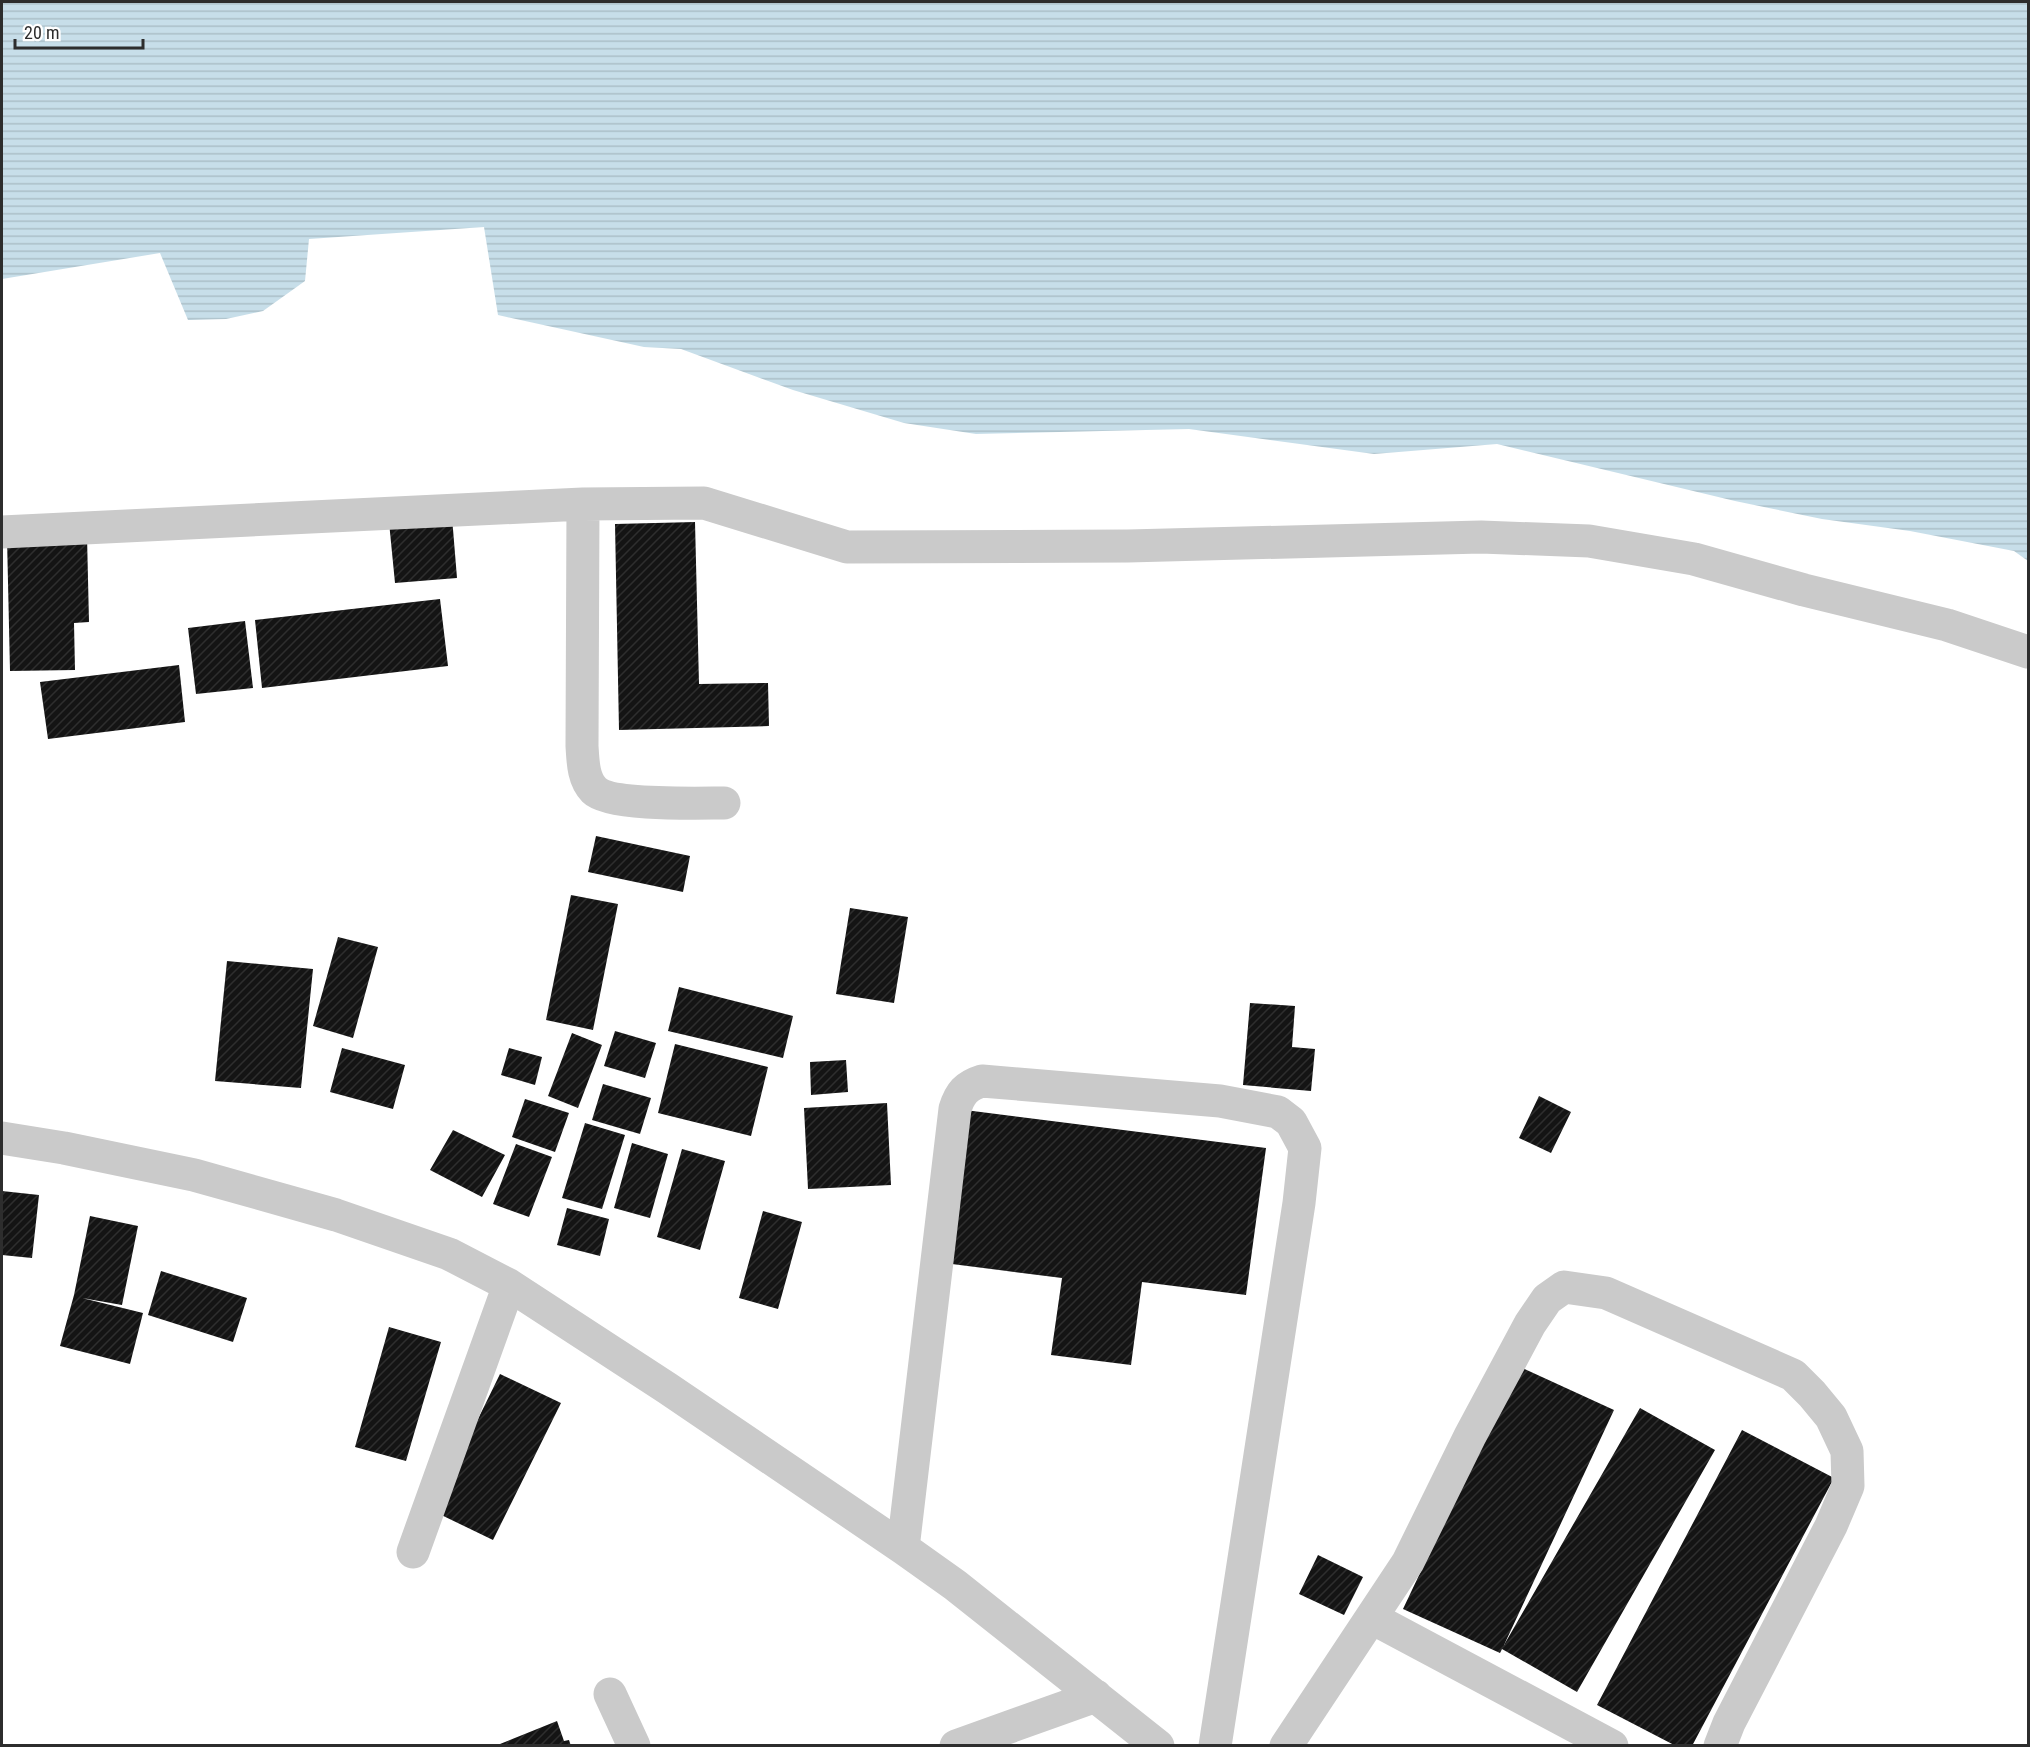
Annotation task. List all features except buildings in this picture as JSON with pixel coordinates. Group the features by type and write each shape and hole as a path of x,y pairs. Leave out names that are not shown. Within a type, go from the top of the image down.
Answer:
{"street":[{"path":"2,532 583,504 704,503 847,548 1128,546 1481,537 1589,541 1694,559 1804,590 1947,625 2028,652"},
{"path":"583,504 582,746 588,781 595,791 606,797 636,801 724,803"},
{"path":"903,1548 956,1109 960,1095 969,1085 982,1081 1220,1101 1278,1112 1292,1122 1305,1148 1299,1203 1215,1746"},
{"path":"2,1138 64,1148 194,1175 336,1215 449,1254 509,1285 667,1388 903,1548 955,1585 1158,1746"},
{"path":"413,1552 509,1285"},
{"path":"1286,1746 1408,1562 1475,1426 1530,1324 1547,1299 1564,1287 1606,1293 1792,1375 1812,1394 1831,1418 1847,1451 1848,1486 1831,1526 1729,1723 1720,1746"},
{"path":"1372,1618 1612,1746"},
{"path":"610,1694 634,1746"},
{"path":"956,1746 1096,1696"}],"water":[{"path":"2,2 2028,2 2028,561 2014,551 1910,531 1822,519 1735,501 1497,444 1374,454 1189,429 976,434 904,423 793,390 681,349 644,347 498,315 484,227 309,239 305,281 263,311 226,319 188,320 160,253 2,279"}]}
